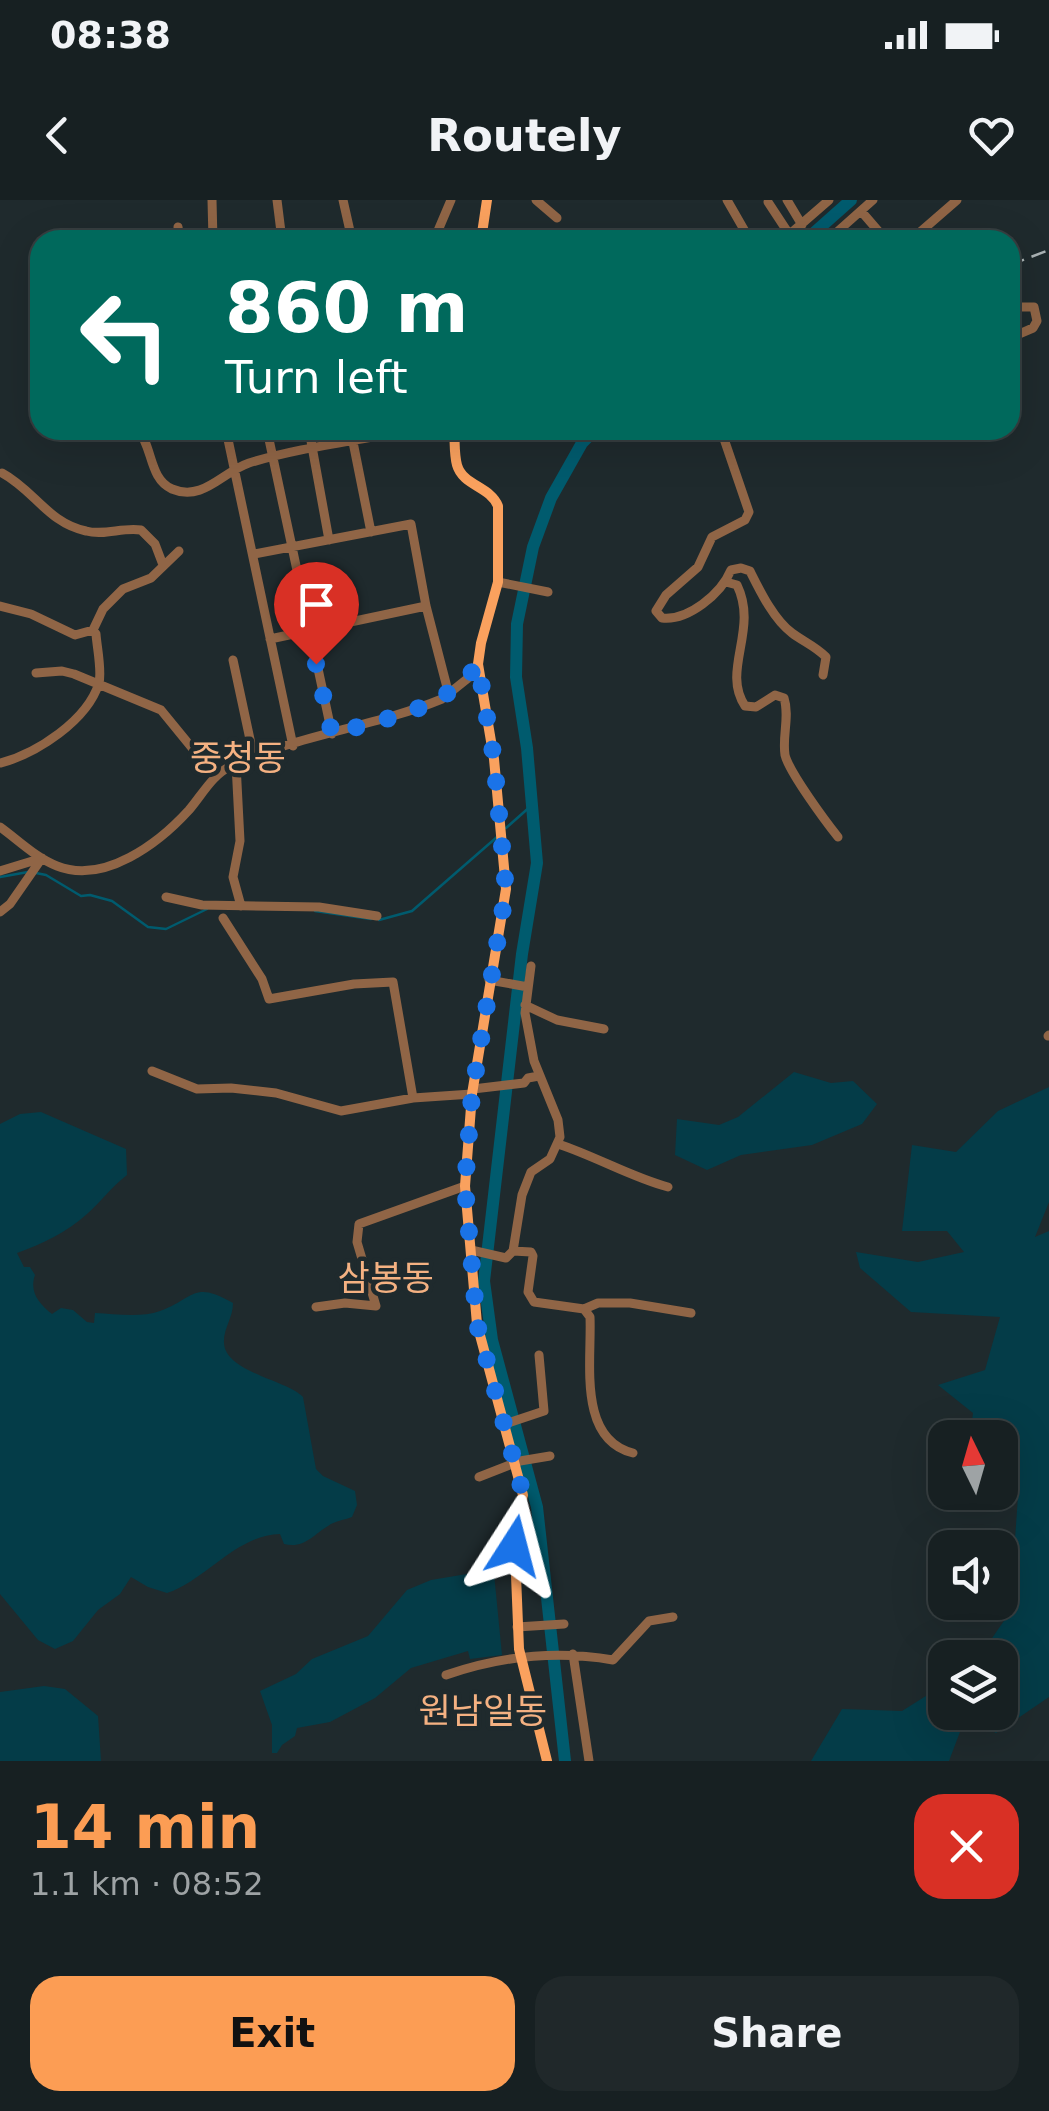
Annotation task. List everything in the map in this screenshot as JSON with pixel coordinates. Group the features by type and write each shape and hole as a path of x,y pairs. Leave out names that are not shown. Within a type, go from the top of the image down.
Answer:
{"main road":[{"path":"483,230 487,200"},
{"path":"455,440 460,473 495,498 498,506 498,582 480,643 478,664 494,759 505,904 489,980 473,1092 465,1186 475,1252 477,1324 523,1494 514,1526 517,1626 520,1658 547,1761"}],"street":[{"path":"212,200 213,230"},
{"path":"277,200 281,230"},
{"path":"343,200 350,230"},
{"path":"438,230 451,200"},
{"path":"727,200 744,230"},
{"path":"786,200 802,225"},
{"path":"795,230 829,200"},
{"path":"839,230 873,200"},
{"path":"922,230 957,200"},
{"path":"540,201 557,218"},
{"path":"768,202 782,230"},
{"path":"861,211 877,230"},
{"path":"1020,307 1034,307 1037,321 1033,328 1020,334"},
{"path":"146,440 155,471 173,490 202,490 236,469 272,457 363,440"},
{"path":"229,440 293,746"},
{"path":"269,440 332,734"},
{"path":"311,440 330,540"},
{"path":"724,440 749,512 746,520 712,537 698,567 659,603 658,616 668,620 682,616 726,582 731,570 750,571 782,624 826,657 823,674"},
{"path":"354,442 371,532"},
{"path":"2,473 25,486 42,509 65,524 101,534 141,530 155,544 163,565"},
{"path":"254,554 411,524 426,606 449,695"},
{"path":"0,606 32,614 75,635 92,630 103,609 123,588 152,578 178,551"},
{"path":"498,582 548,592"},
{"path":"726,582 737,585 746,616 736,668 741,700 745,706 756,707 775,695 784,698 788,765 838,837"},
{"path":"270,639 426,606"},
{"path":"1,763 28,755 53,740 82,708 99,682 96,634 92,630"},
{"path":"233,660 254,758"},
{"path":"0,827 54,865 82,872 132,856 148,849 172,829 216,776 236,764 429,705 449,695 478,664"},
{"path":"36,673 62,670 161,710 216,776"},
{"path":"236,764 240,841 233,870 241,906"},
{"path":"0,871 42,858"},
{"path":"0,912 42,858"},
{"path":"166,897 202,905 319,906 377,916"},
{"path":"223,918 246,952 269,999 354,984 393,982 413,1098"},
{"path":"475,1252 506,1258 514,1251 524,1188 534,1168 550,1160 558,1144 558,1120 538,1076 525,1005 532,966"},
{"path":"489,980 527,987"},
{"path":"525,1005 557,1020 604,1029"},
{"path":"152,1072 197,1089 230,1088 276,1094 341,1111 524,1083 538,1076"},
{"path":"558,1144 626,1169 646,1182 668,1187"},
{"path":"316,1307 345,1303 376,1306 357,1242 359,1224 465,1186"},
{"path":"514,1251 531,1252 533,1256 528,1292 534,1302 584,1309 598,1302 611,1302 692,1313"},
{"path":"584,1309 590,1318 594,1412 608,1442 632,1453"},
{"path":"507,1424 544,1411 540,1355"},
{"path":"479,1477 532,1458 550,1456"},
{"path":"446,1675 551,1653 613,1660 650,1621 673,1616"},
{"path":"517,1626 553,1624"},
{"path":"573,1654 589,1761"}],"shaded area":[{"path":"794,1072 831,1083 853,1081 877,1104 862,1124 812,1145 741,1155 707,1170 675,1155 677,1119 719,1125 738,1117"},
{"path":"1049,1087 1049,1202 1035,1237 1049,1231 1049,1697 1018,1718 1018,1640 991,1640 1005,1620 1018,1620 1018,1420 972,1420 973,1413 938,1385 985,1370 1000,1317 911,1312 860,1268 856,1252 918,1262 964,1252 947,1231 902,1231 912,1145 956,1152 998,1111"},
{"path":"41,1112 126,1149 127,1175 71,1226 17,1253 24,1267 30,1267 35,1275 33,1287 39,1302 52,1314 61,1308 73,1310 94,1323 95,1313 153,1313 202,1292 233,1303 224,1338 227,1353 245,1368 303,1397 316,1469 355,1491 357,1505 352,1517 330,1524 303,1543 284,1544 280,1534 249,1542 167,1593 131,1577 120,1594 98,1610 73,1641 55,1649 38,1640 0,1594 0,1124 20,1114"},
{"path":"483,1552 492,1553 502,1655 470,1659 468,1651 411,1668 375,1698 330,1722 297,1728 295,1736 272,1753 272,1725 260,1691 296,1674 312,1659 368,1636 407,1590 431,1580 473,1573"},
{"path":"44,1686 65,1689 98,1716 101,1761 0,1761 0,1692"},
{"path":"928,1695 928,1730 961,1730 949,1761 811,1761 842,1709 902,1711"}],"waterway":[{"path":"817,230 851,200"},
{"path":"565,1761 537,1507 492,1340 484,1281 522,954 537,863 516,677 517,624 533,547 551,498 585,440"},
{"path":"506,828 532,805"},
{"path":"379,920 412,911 497,837"},
{"path":"0,877 28,872"},
{"path":"36,873 81,896 112,901 148,927 166,929 207,909"},
{"path":"315,911 371,919"}],"railway":[{"path":"1020,261 1049,250"}],"district":[{"name":"중청동","path":"238,758"},
{"name":"삼봉동","path":"386,1278"},
{"name":"원남일동","path":"483,1711"}],"route":[{"path":"316,664 332,734 442,700 468,679 478,664 494,759 506,890 467,1130 465,1186 477,1324 523,1494 514,1526 514,1546"}]}
